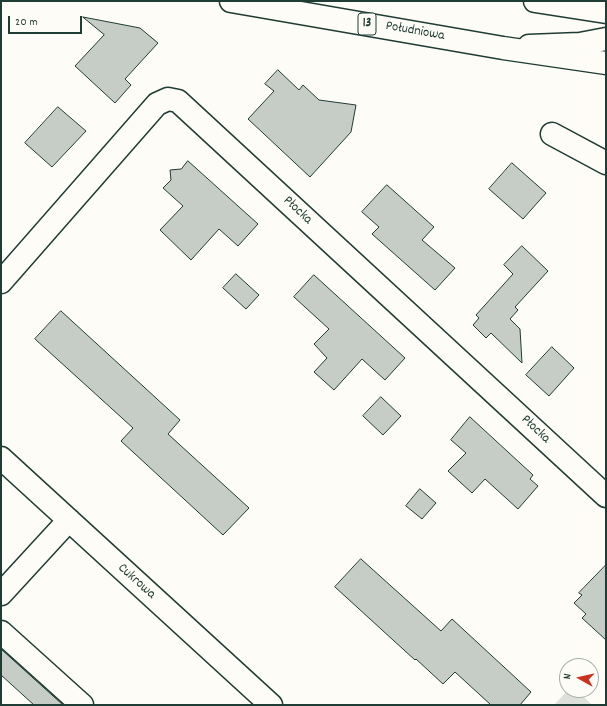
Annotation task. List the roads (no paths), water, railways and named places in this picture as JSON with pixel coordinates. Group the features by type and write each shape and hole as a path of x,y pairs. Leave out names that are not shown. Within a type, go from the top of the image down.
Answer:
{"street":[{"name":"Południowa","path":"231,1 504,48 606,63"},
{"path":"535,1 606,12"},
{"name":"Południowa","path":"504,48 531,45 580,44 606,39"},
{"name":"Płocka","path":"1,282 157,104 168,99 178,101 606,496"},
{"path":"552,134 606,163"},
{"name":"Cukrowa","path":"1,458 271,705"},
{"path":"1,594 69,520"},
{"path":"1,632 82,705"}]}
